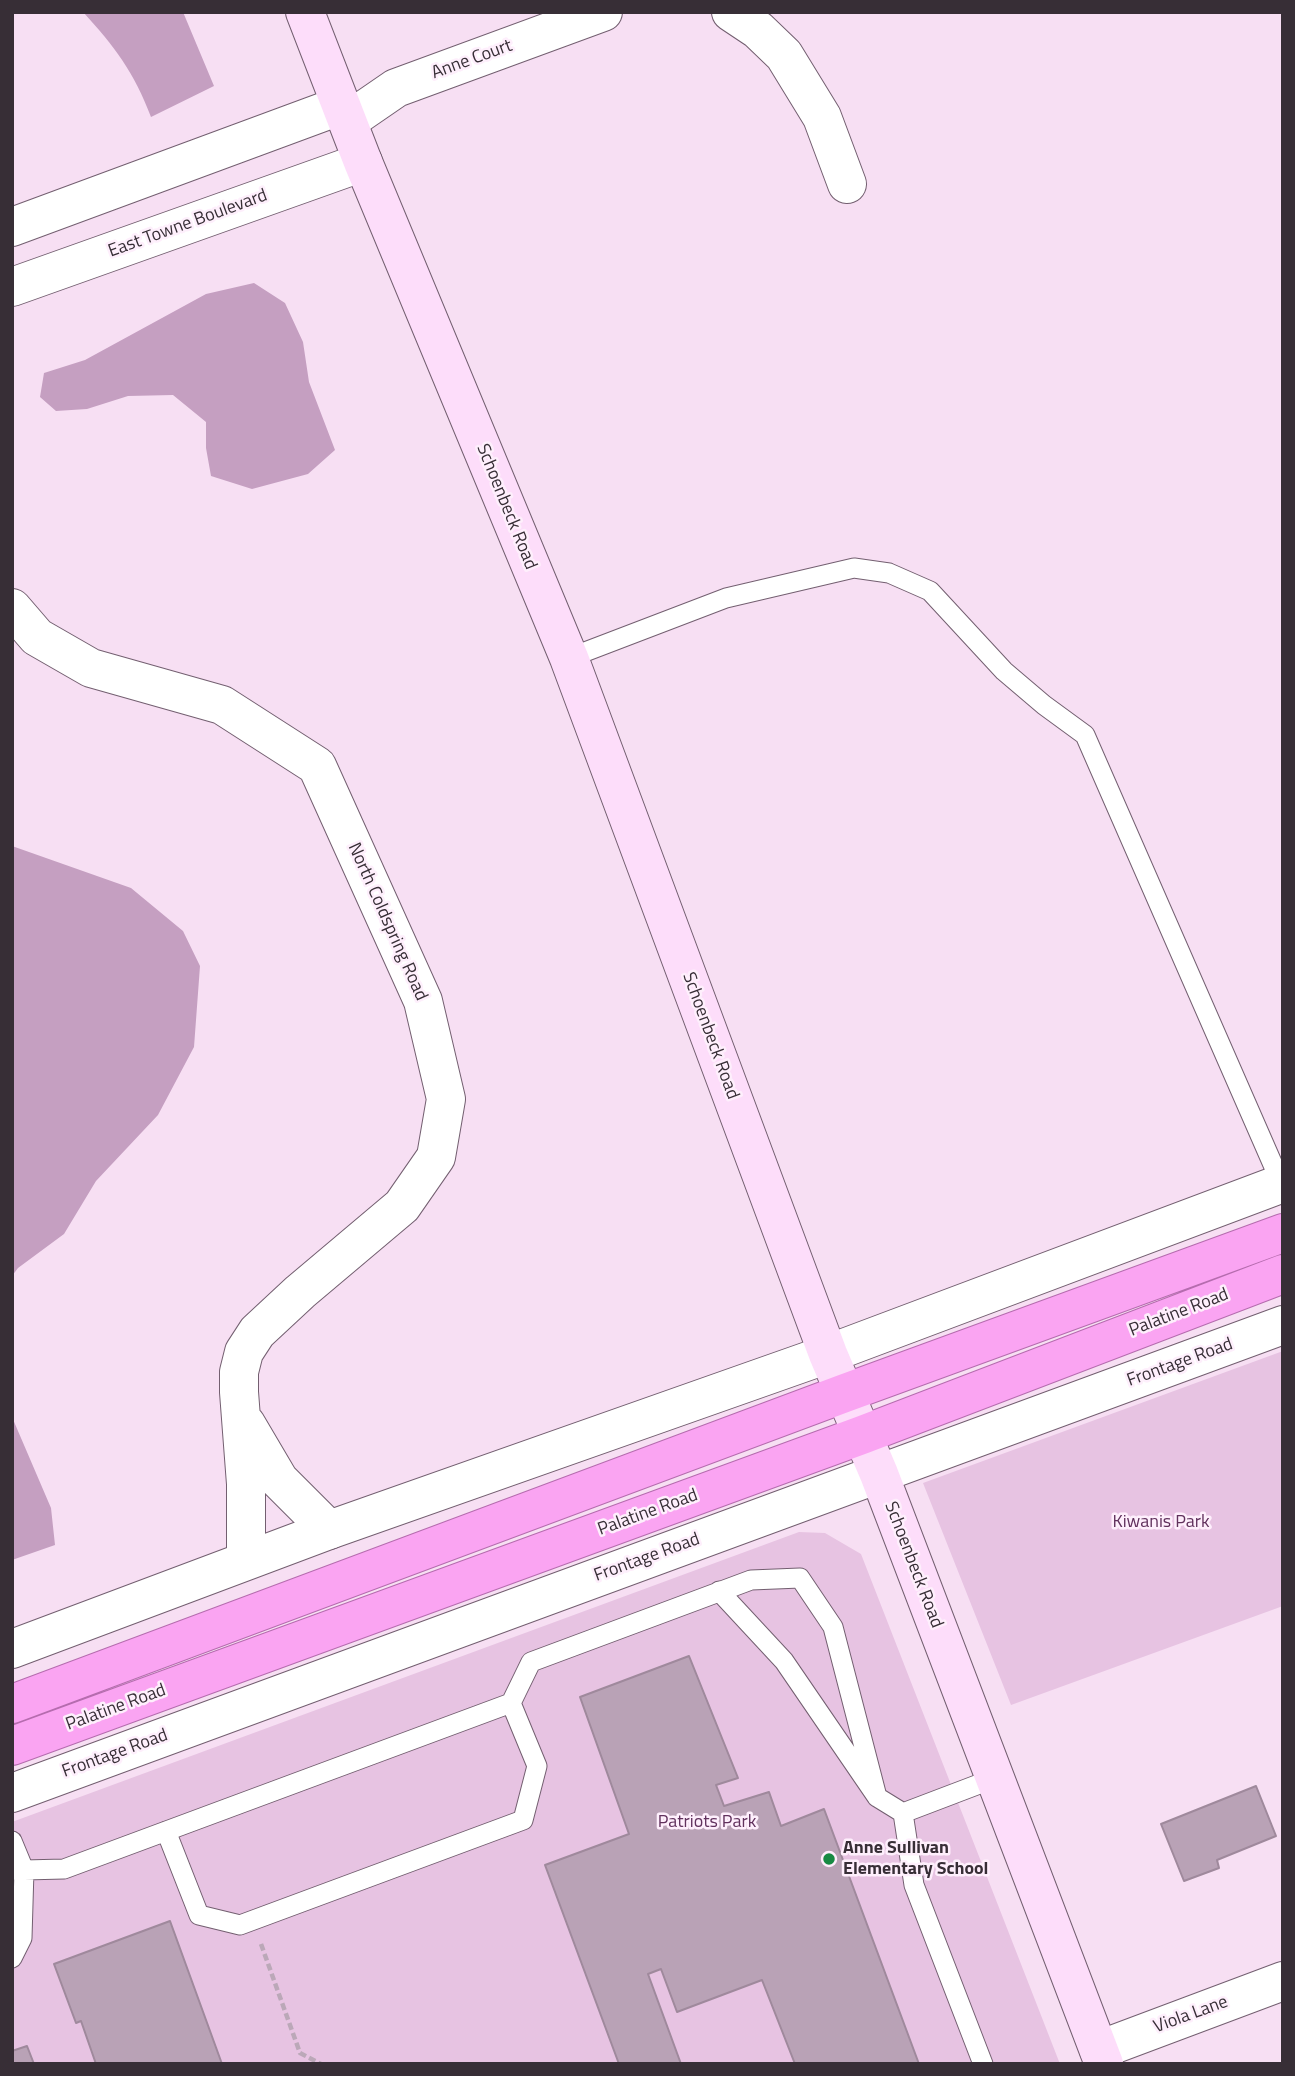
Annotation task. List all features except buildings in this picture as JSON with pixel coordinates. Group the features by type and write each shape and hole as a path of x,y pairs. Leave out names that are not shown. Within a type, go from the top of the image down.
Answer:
{"highway":[{"path":"12,1704 845,1392 1283,1233"},
{"name":"Palatine Road","path":"12,1746 862,1435 1283,1274"}],"main road":[{"name":"Schoenbeck Road","path":"305,12 363,162 569,658 828,1354 879,1475 1101,2057"}],"street":[{"name":"Anne Court","path":"345,113 396,88 603,12"},
{"path":"731,12 758,30 784,55 822,117 847,184"},
{"path":"12,228 345,113"},
{"name":"East Towne Boulevard","path":"12,287 363,162"},
{"name":"North Coldspring Road","path":"12,608 37,637 91,668 222,705 317,766 423,1001 446,1099 436,1157 402,1206 300,1292 257,1332 244,1352 239,1372 246,1484 246,1560"},
{"path":"12,1649 246,1560 828,1354 1282,1183"},
{"name":"Frontage Road","path":"12,1793 1283,1325"},
{"path":"241,1416 279,1479 329,1530"},
{"name":"Viola Lane","path":"1101,2057 1283,1981"}],"lane":[{"path":"569,658 726,598 854,568 889,573 930,591 1004,671 1085,735 1282,1183"},
{"path":"18,1870 64,1869 511,1703 531,1662 751,1580 800,1578 834,1627 877,1797"},
{"path":"719,1591 783,1661 877,1797 903,1813 914,1885 983,2064"},
{"path":"166,1831 199,1915 240,1925 523,1820 537,1766 511,1703"},
{"path":"903,1813 995,1778"},
{"path":"12,1841 18,1870 22,1938 12,1958"}],"path":[{"path":"253,1920 300,2053 320,2064"}],"green space":[{"name":"Kiwanis Park","path":"1283,1351 1283,1606 1011,1705 923,1483"},
{"name":"Patriots Park","path":"799,1532 825,1533 861,1554 1060,2064 12,2064 12,1822"}],"shaded area":[{"path":"83,12 183,12 214,86 151,117 123,61"},
{"path":"254,283 285,303 303,342 309,382 335,450 308,474 252,489 211,476 206,448 206,422 173,395 128,396 87,409 56,411 40,397 44,373 85,360 206,294"},
{"path":"12,846 131,888 183,931 200,966 194,1047 158,1115 96,1181 64,1234 18,1268 12,1276"},
{"path":"12,1417 51,1508 55,1545 12,1560"}],"place":[{"name":"Anne Sullivan Elementary School","path":"829,1859"}]}
